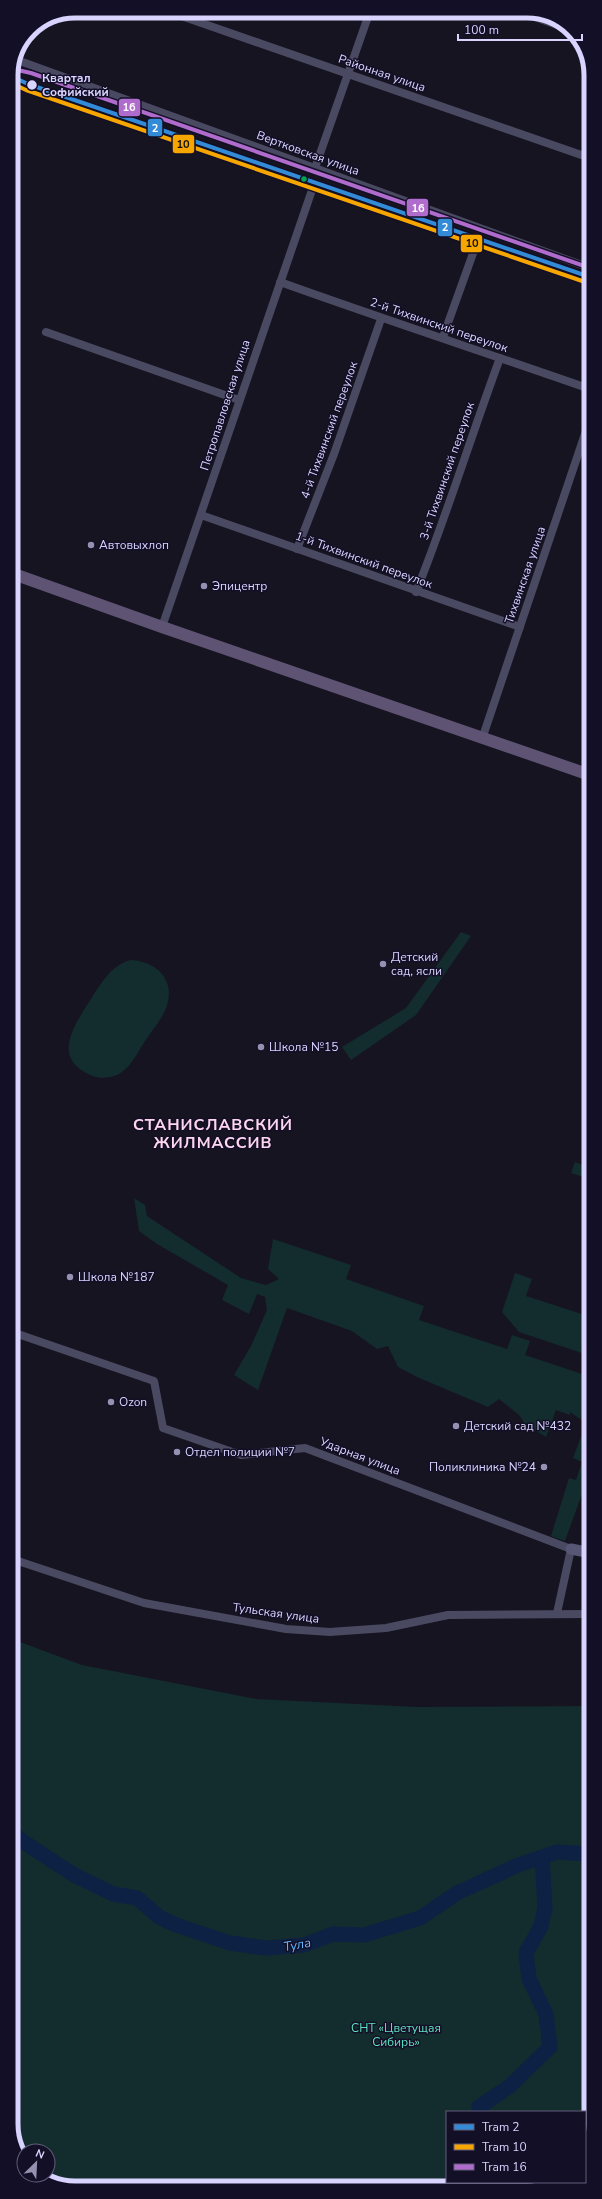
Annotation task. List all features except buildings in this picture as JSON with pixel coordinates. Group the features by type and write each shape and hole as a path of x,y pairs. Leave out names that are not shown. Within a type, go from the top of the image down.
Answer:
{"main road":[{"path":"18,576 162,628 584,773"}],"street":[{"name":"Районная улица","path":"187,18 584,156"},
{"path":"315,168 368,18"},
{"name":"Вертковская улица","path":"20,61 584,266"},
{"name":"Петропавловская улица","path":"162,628 312,190"},
{"path":"443,337 476,245"},
{"name":"2-й Тихвинский переулок","path":"280,282 584,387"},
{"name":"4-й Тихвинский переулок","path":"297,549 334,454 381,318"},
{"path":"46,332 239,400"},
{"name":"3-й Тихвинский переулок","path":"416,592 445,520 464,455 500,358"},
{"name":"Тихвинская улица","path":"482,739 584,438"},
{"name":"1-й Тихвинский переулок","path":"201,515 416,592 520,627"},
{"name":"Ударная улица","path":"18,1334 154,1381 163,1428 241,1455 305,1448 571,1549"},
{"path":"557,1613 571,1549 584,1552"},
{"name":"Тульская улица","path":"18,1561 144,1604 286,1629 330,1632 386,1628 448,1615 584,1614"}],"green space":[{"path":"461,932 471,936 416,1015 351,1060 342,1047 406,1008"},
{"path":"130,960 139,961 156,968 166,981 169,989 169,998 166,1008 159,1021 127,1067 119,1074 110,1077 96,1077 80,1069 72,1061 69,1052 69,1042 77,1022 106,977 116,967"},
{"path":"575,1162 584,1166 584,1177 571,1173"},
{"path":"134,1198 145,1205 147,1216 241,1278 266,1285 279,1279 268,1269 273,1239 351,1265 346,1279 424,1306 419,1320 507,1349 512,1335 530,1341 525,1355 584,1375 584,1422 570,1412 570,1415 556,1410 546,1437 525,1424 519,1415 499,1399 488,1407 417,1377 398,1367 388,1346 377,1349 352,1331 287,1308 258,1390 234,1375 251,1346 267,1310 265,1297 257,1294 249,1314 222,1300 228,1285 157,1244 139,1231"},
{"path":"515,1273 532,1279 526,1296 584,1315 584,1354 519,1332 502,1312"},
{"path":"584,1428 584,1488 565,1541 551,1536 569,1478 576,1480 582,1462 573,1458"},
{"name":"СНТ «Цветущая Сибирь»","path":"18,1641 82,1665 256,1699 417,1707 584,1706 584,2111 446,2111 446,2181 71,2181 56,2178 56,2143 21,2143 18,2124"}],"waterway":[{"name":"Тула","path":"18,1837 74,1875 113,1894 137,1898 159,1917 176,1925 230,1943 266,1948 304,1945 333,1934 364,1935 420,1918 457,1893 518,1865 557,1852 584,1854"},
{"path":"481,2111 479,2107 510,2086 550,2047 546,2014 529,1979 526,1953 541,1926 545,1908 542,1857"}],"tram line":[{"name":"16","path":"18,70 31,73 584,266"},
{"name":"2","path":"18,79 584,275"},
{"name":"10","path":"18,86 584,282"}],"place":[{"name":"Квартал Софийский","path":"32,85"},
{"name":"Автовыхлоп","path":"91,545"},
{"name":"Эпицентр","path":"204,586"},
{"name":"Детский сад, ясли","path":"383,964"},
{"name":"Школа №15","path":"261,1047"},
{"name":"Школа №187","path":"70,1277"},
{"name":"Ozon","path":"111,1402"},
{"name":"Детский сад №432","path":"456,1426"},
{"name":"Отдел полиции №7","path":"177,1452"},
{"name":"Поликлиника №24","path":"544,1467"}],"district":[{"name":"СТАНИСЛАВСКИЙ ЖИЛМАССИВ","path":"213,1133"}]}
